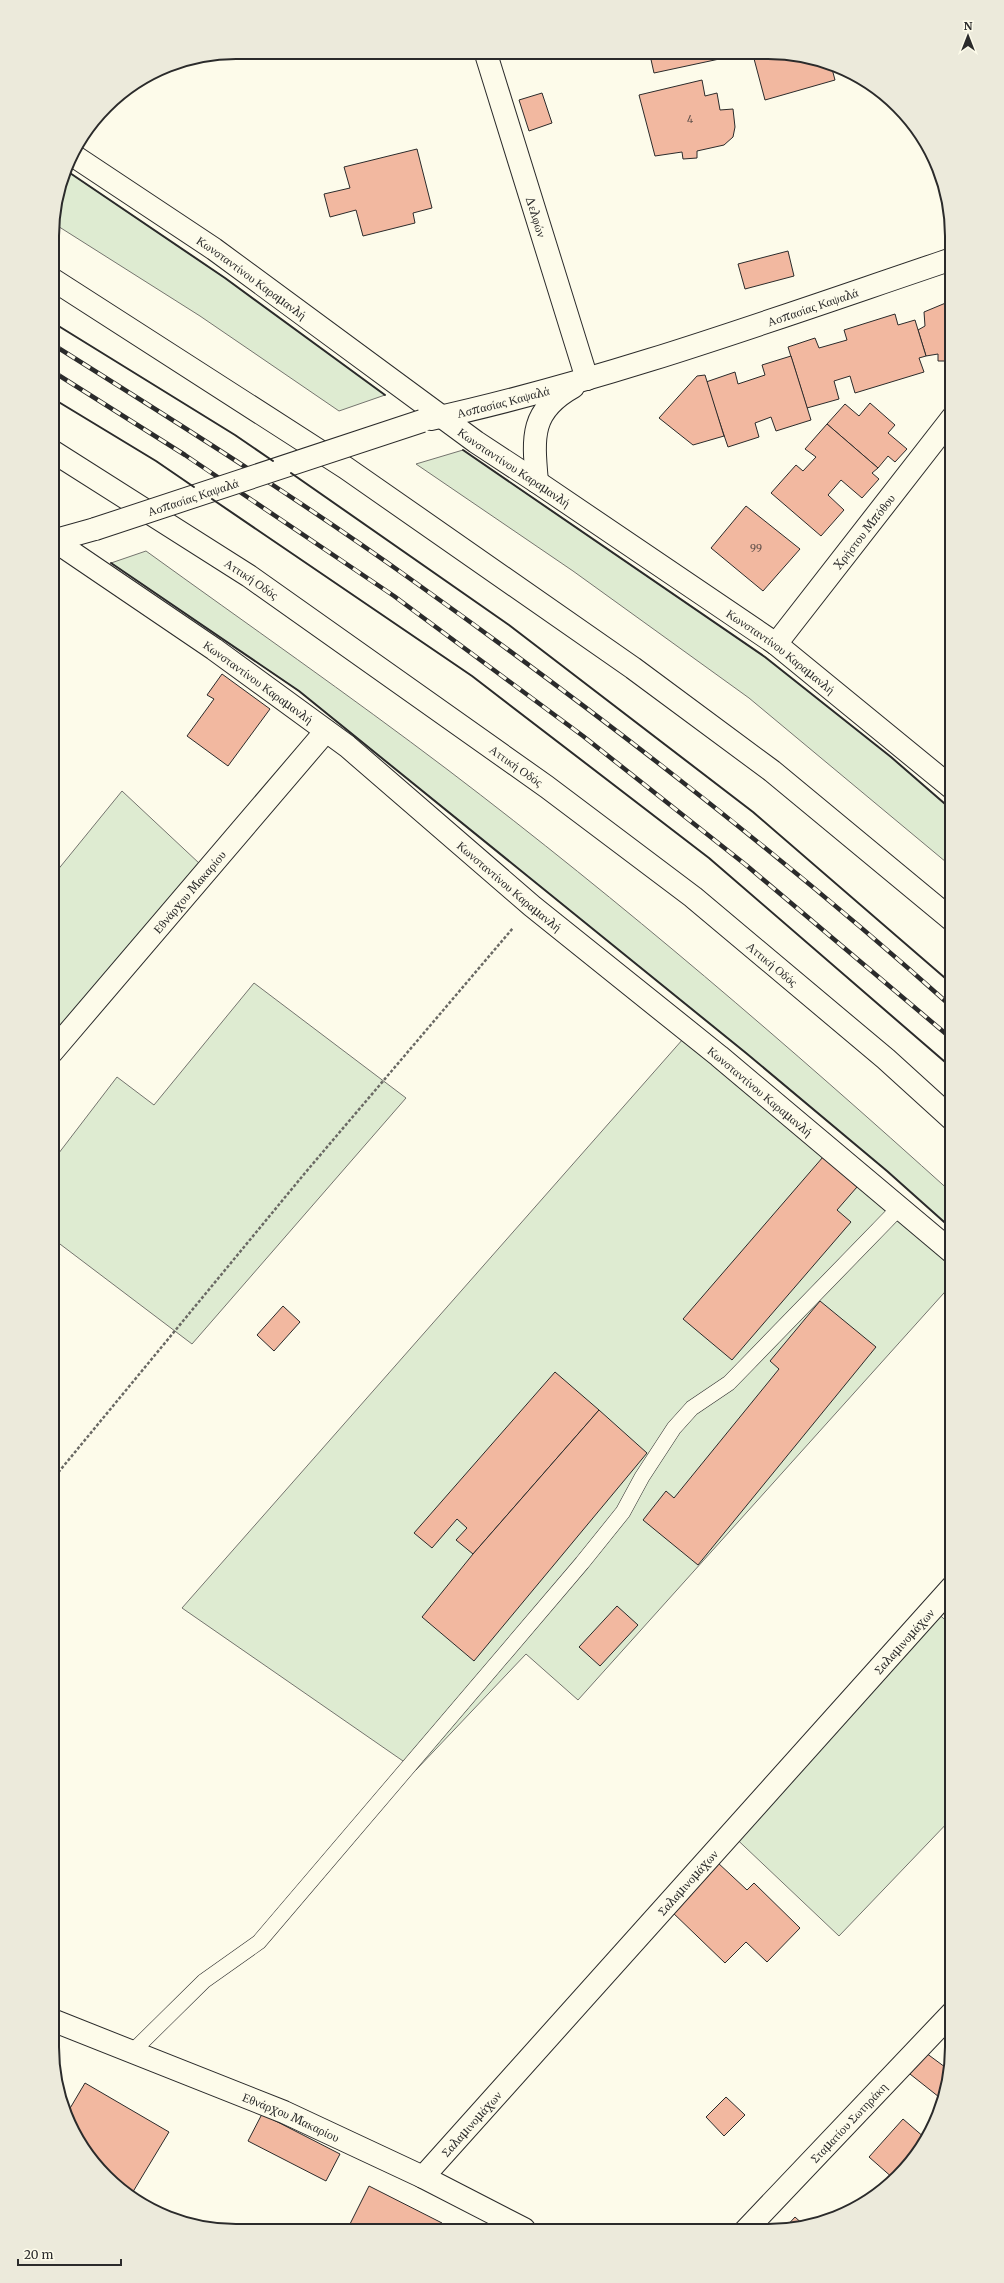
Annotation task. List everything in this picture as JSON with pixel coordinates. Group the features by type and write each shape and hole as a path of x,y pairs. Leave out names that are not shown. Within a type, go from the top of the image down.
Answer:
{"main road":[{"name":"Δελφών","path":"488,59 587,379"},
{"name":"Κωνσταντίνου Καραμανλή","path":"77,158 214,249 431,419 538,482 776,644 945,782"},
{"name":"Ασπασίας Καψαλά","path":"59,538 96,528 431,419 587,379 720,337 945,261"},
{"path":"59,284 346,468 633,668 772,771 945,914"},
{"path":"538,482 534,444 539,419 557,396 587,379"},
{"name":"Χρήστου Μπόθου","path":"776,644 945,427"},
{"name":"Αττική Οδός","path":"59,455 249,576 547,787 693,897 886,1059 945,1113"},
{"name":"Κωνσταντίνου Καραμανλή","path":"59,544 214,649 347,746 381,773 532,906 719,1056 945,1246"},
{"name":"Εθνάρχου Μακαρίου","path":"59,1044 326,731"},
{"name":"Σαλαμινομάχων","path":"423,2177 945,1595"},
{"name":"Σταματίου Σωτηράκη","path":"752,2224 945,2020"},
{"name":"Εθνάρχου Μακαρίου","path":"59,2023 284,2112 423,2177 513,2224"}],"lane":[{"path":"133,2051 204,1981 260,1942 577,1569 623,1512 642,1476 674,1428 692,1408 728,1382 900,1207"}],"path":[{"path":"59,1472 305,1173 532,906"}],"green space":[{"path":"70,173 225,278 385,395 339,411 200,316 59,227 62,202"},
{"path":"463,450 765,657 891,757 945,804 945,861 749,698 573,571 416,464"},
{"path":"146,551 336,687 513,820 704,976 945,1187 945,1223 887,1171 746,1053 299,691 111,563"},
{"path":"122,791 200,864 63,1028 59,1025 59,868"},
{"path":"254,983 406,1098 192,1344 59,1243 59,1153 117,1077 154,1105"},
{"path":"683,1039 945,1253 945,1292 578,1700 526,1654 416,1770 182,1608"},
{"path":"934,1610 945,1620 945,1825 839,1936 726,1829"}],"building":[{"path":"651,59 719,59 654,73"},
{"path":"754,59 779,59 802,62 833,71 835,80 765,100"},
{"path":"702,80 705,96 717,93 720,110 733,109 735,127 733,137 724,145 697,151 697,158 683,159 682,152 655,156 639,95"},
{"path":"542,93 552,123 529,131 519,100"},
{"path":"417,149 432,208 413,213 415,223 363,236 356,210 330,217 324,194 350,188 344,167"},
{"path":"788,251 794,276 745,289 738,264"},
{"path":"945,303 945,361 938,361 938,354 926,356 918,330 925,326 924,312"},
{"path":"895,314 898,325 915,320 926,356 919,358 924,372 855,393 850,376 834,381 839,399 807,408 788,347 815,338 819,348 847,340 844,330"},
{"path":"791,356 811,420 776,431 771,417 755,423 759,437 728,447 706,382 735,372 738,384 765,375 762,365"},
{"path":"705,375 724,436 693,445 659,418 697,376"},
{"path":"870,403 895,425 888,433 907,449 895,462 888,456 878,468 827,424 845,404 859,416"},
{"path":"827,424 878,468 872,473 879,479 862,498 841,480 828,495 844,510 821,536 771,493 796,465 803,471 816,457 805,449"},
{"path":"746,506 800,549 763,591 711,548"},
{"path":"222,674 270,709 228,766 187,736 214,699 207,695"},
{"path":"823,1157 857,1187 837,1210 851,1222 732,1360 683,1319"},
{"path":"820,1301 876,1347 698,1565 643,1520 666,1491 674,1498 779,1369 770,1361"},
{"path":"283,1306 300,1322 274,1351 257,1335"},
{"path":"555,1372 599,1410 473,1554 456,1540 467,1528 457,1519 432,1548 414,1533"},
{"path":"599,1410 647,1453 474,1661 422,1617 473,1554"},
{"path":"617,1606 638,1625 600,1666 579,1647"},
{"path":"717,1862 747,1890 754,1883 800,1928 767,1962 746,1942 725,1963 670,1910"},
{"path":"926,2053 944,2066 938,2096 910,2074"},
{"path":"85,2083 169,2132 134,2191 119,2180 96,2155 77,2125 70,2109"},
{"path":"726,2097 745,2115 724,2136 706,2117"},
{"path":"262,2114 340,2154 326,2181 248,2141"},
{"path":"903,2119 921,2135 908,2155 890,2175 869,2157"},
{"path":"369,2186 442,2223 442,2224 350,2224"},
{"path":"795,2217 800,2221 791,2222"}],"railway":[{"path":"59,348 188,430 322,518 409,578 549,680 754,839 821,894 945,1001"},
{"path":"59,375 185,455 394,596 583,736 746,865 945,1033"}],"wall":[{"path":"70,173 225,278 385,395"},
{"path":"59,326 235,435 273,461"},
{"path":"59,402 156,461 194,487"},
{"path":"463,450 765,657 891,757 945,804"},
{"path":"291,473 509,625 753,812 945,978"},
{"path":"212,499 472,676 709,858 945,1062"},
{"path":"111,563 299,691 746,1053 887,1171 945,1223"}]}
